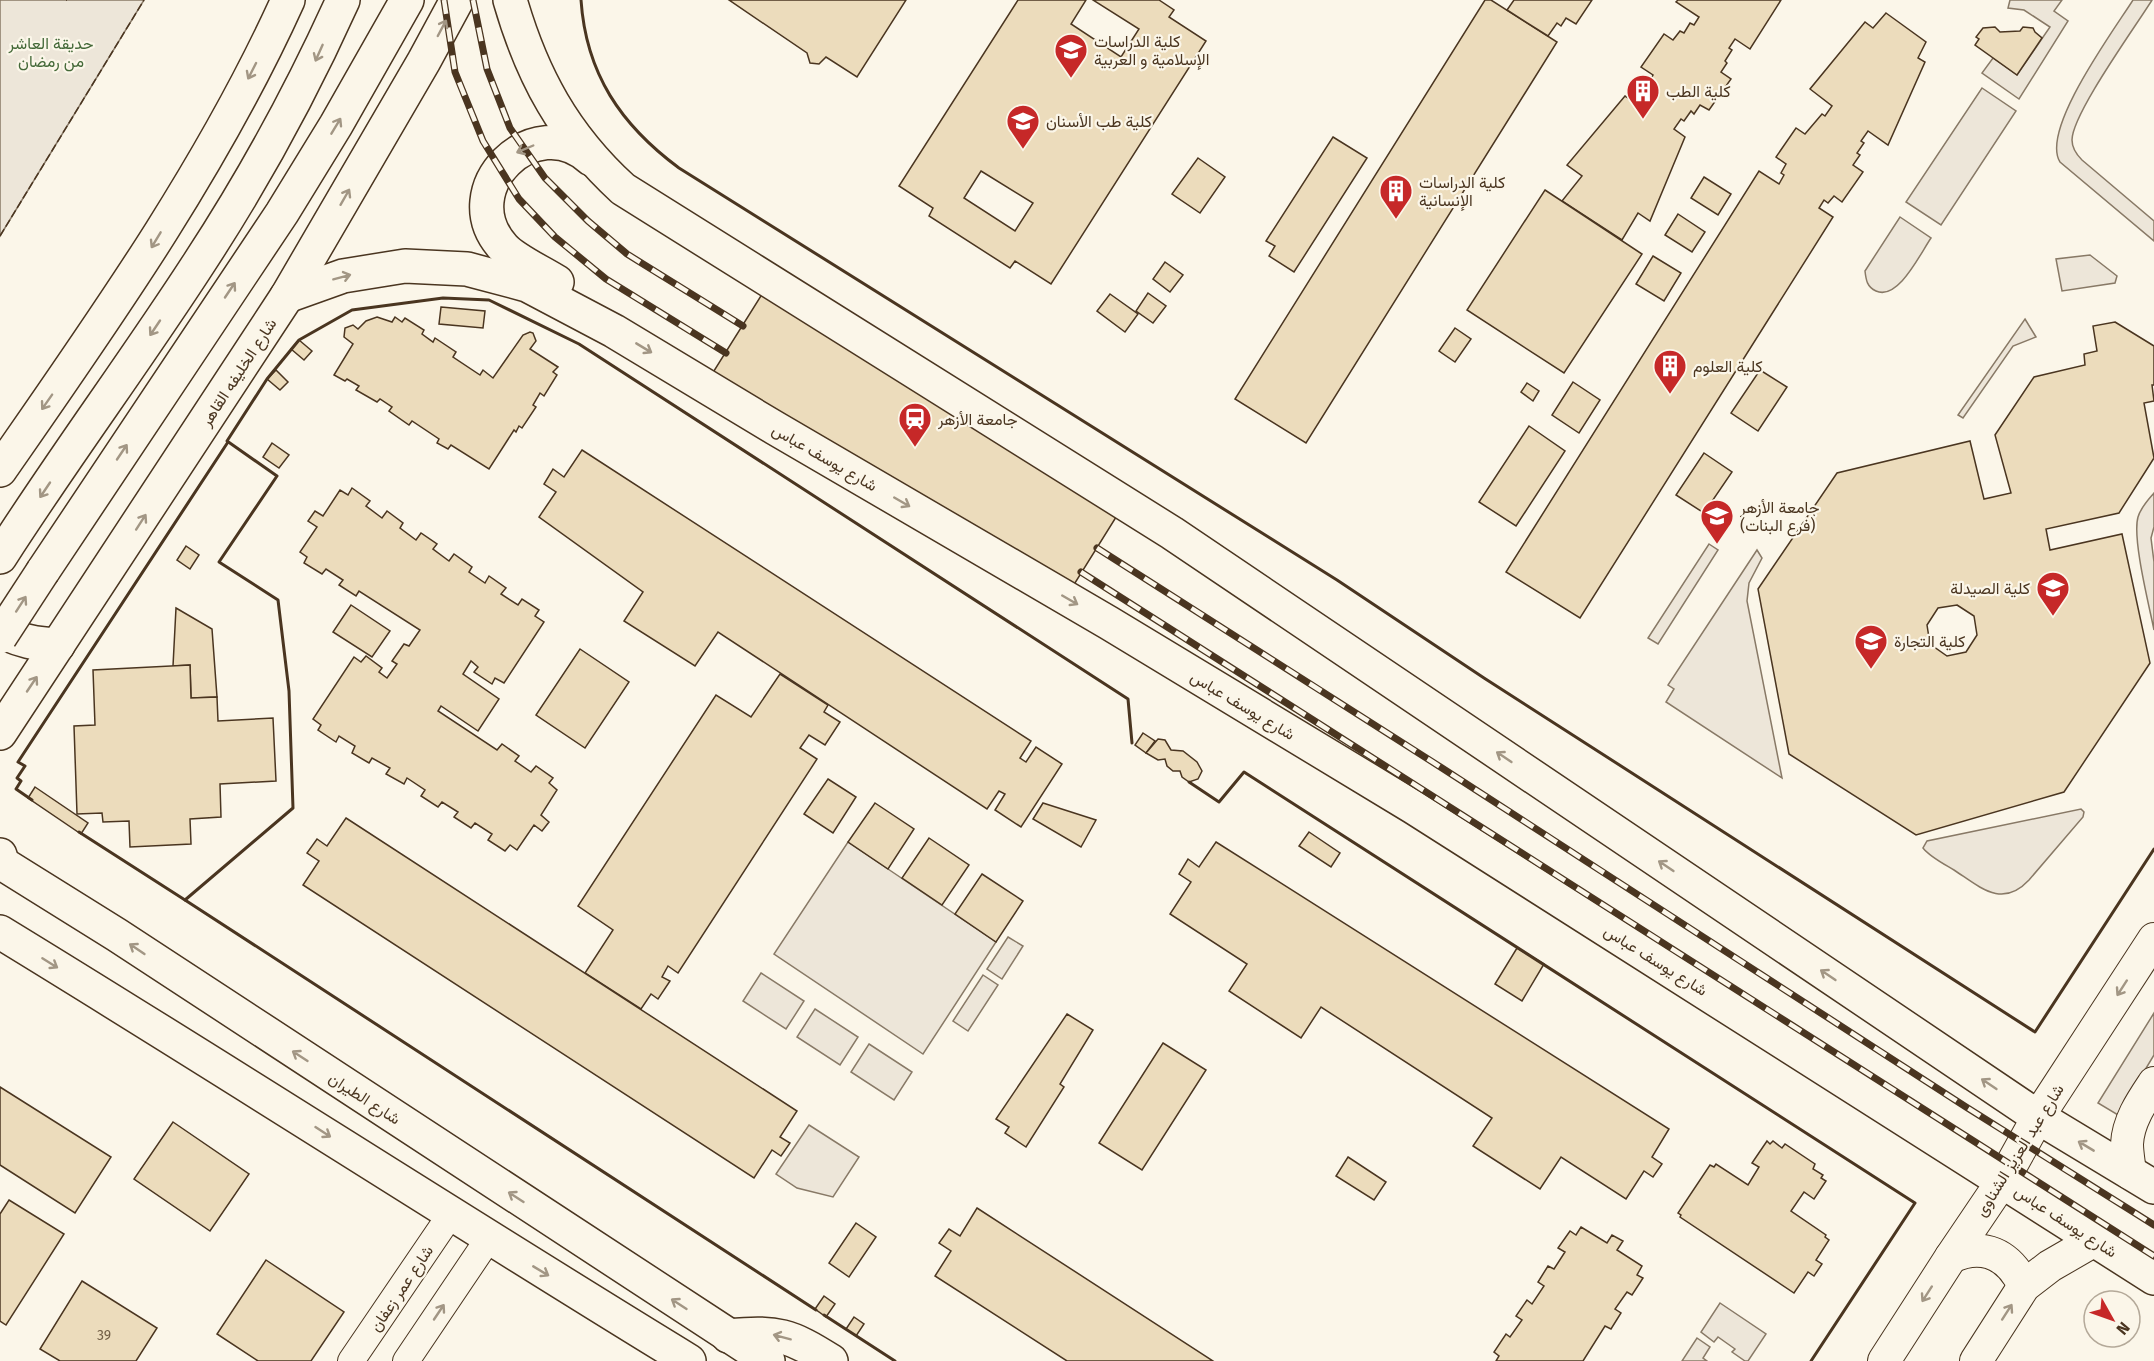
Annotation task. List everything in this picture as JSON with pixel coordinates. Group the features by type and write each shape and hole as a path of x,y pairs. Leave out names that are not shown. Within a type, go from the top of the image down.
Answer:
{"main road":[{"path":"0,470 102,324 152,247 244,88 288,0"},
{"path":"2,553 200,262 263,159 313,67 344,0"},
{"path":"0,637 282,213 342,115 407,0"},
{"name":"شارع الخليفه القاهر","path":"0,733 287,296 424,62 457,0"},
{"path":"510,0 519,31 551,103 573,136 597,165"},
{"path":"615,331 602,314 587,301 505,250 493,233 487,214 489,188 504,162 529,146 559,143 586,154 623,189 653,209 1172,533 2038,1117 2142,1180"},
{"name":"شارع يوسف عباس","path":"287,296 343,276 405,266 467,269 527,285 615,331 785,434 1099,617 1413,807 2154,1278"},
{"path":"0,631 18,640 58,645"},
{"name":"شارع الطيران","path":"1,860 768,1361"},
{"path":"0,932 689,1361"},
{"path":"728,1336 759,1332 782,1336 812,1349 831,1361"}],"street":[{"name":"شارع عبد العزيز الشناوى","path":"1884,1361 2003,1180 2038,1117 2154,939"},
{"path":"2142,1180 2127,1143 2138,1107 2154,1083"},
{"name":"شارع عمر زعفان","path":"351,1361 451,1214"},
{"path":"406,1361 489,1238"},
{"path":"1976,1361 2024,1286 2049,1266 2095,1240"},
{"path":"1951,1257 1962,1252 1988,1252 2000,1256 2018,1274 2024,1286"}],"green space":[{"name":"حديقة العاشر من رمضان","path":"0,0 144,0 0,236"},
{"path":"2010,0 2062,0 2054,11 2068,21 2019,99 1982,73 1993,58 2017,75 2050,27 2024,10 2008,8"},
{"path":"2133,0 2152,0 2093,91 2075,128 2072,143 2082,160 2154,221 2154,241 2060,162 2057,147 2060,127 2069,105 2096,56"},
{"path":"1982,88 2016,111 1941,225 1906,202"},
{"path":"1900,217 1931,238 1900,283 1884,292 1876,291 1868,283 1865,271"},
{"path":"2090,255 2117,276 2115,283 2062,291 2056,259"},
{"path":"2025,319 2036,337 2013,346 1963,418 1958,415"},
{"path":"2154,493 2154,527 2151,538 2154,562 2154,630 2142,572 2137,527 2141,510"},
{"path":"1709,544 1718,550 1658,644 1648,638"},
{"path":"1757,550 1762,558 1749,583 1747,601 1782,778 1666,702 1674,689 1668,685"},
{"path":"2081,809 2084,812 2083,817 2029,880 2010,893 2000,894 1982,888 1933,857 1923,848 1927,841"},
{"path":"848,842 996,942 923,1054 774,954"},
{"path":"1008,937 1023,946 1002,979 987,969"},
{"path":"761,973 804,1001 786,1029 743,1001"},
{"path":"983,975 998,985 968,1031 953,1021"},
{"path":"815,1009 858,1037 840,1065 797,1037"},
{"path":"2154,1013 2154,1055 2118,1115 2098,1103"},
{"path":"869,1044 912,1072 894,1100 851,1072"},
{"path":"809,1125 859,1157 833,1197 797,1188 776,1174"},
{"path":"1720,1303 1766,1334 1748,1361 1732,1352 1735,1349 1718,1337 1714,1342 1701,1332"},
{"path":"1697,1338 1710,1347 1703,1358 1707,1361 1682,1361"}],"building":[{"path":"729,0 906,0 857,77 826,57 819,64 810,63 807,53"},
{"path":"1018,0 1086,0 1071,24 1121,57 1139,29 1093,0 1159,0 1174,10 1169,17 1206,41 1051,284 1015,261 1010,268 929,216 933,208 899,186","holes":["981,171 1033,203 1015,231 964,198"]},
{"name":"كلية الدراسات الإنسانية","path":"1485,0 1491,0 1557,42 1306,443 1235,399"},
{"path":"1514,0 1592,0 1576,24 1566,18 1561,26 1557,23 1548,36 1507,10"},
{"name":"كلية الطب","path":"1678,0 1781,0 1750,49 1735,39 1729,48 1732,50 1721,72 1731,79 1709,110 1700,105 1694,114 1691,111 1684,121 1681,119 1674,129 1685,137 1650,221 1638,213 1622,240 1562,201 1582,176 1567,165 1625,96 1638,104 1653,75 1641,67 1664,34 1673,40 1680,31 1684,33 1690,23 1694,25 1699,17 1676,2"},
{"name":"كلية العلوم","path":"1886,13 1926,42 1918,58 1925,62 1888,145 1868,131 1861,141 1864,143 1857,153 1860,155 1853,165 1863,172 1842,202 1834,196 1828,203 1824,200 1819,208 1833,217 1580,618 1506,572 1759,171 1779,184 1786,164 1776,157 1796,128 1805,134 1822,114 1825,116 1832,106 1810,89 1865,22 1873,28"},
{"path":"1995,27 2000,32 2020,31 2023,27 2033,28 2042,38 2017,75 1975,45 1979,39 1976,37 1983,28"},
{"path":"1333,137 1367,158 1294,272 1269,256 1275,246 1266,241"},
{"path":"1198,158 1225,177 1200,213 1172,194"},
{"path":"1704,177 1731,194 1718,215 1691,198"},
{"path":"1545,190 1642,254 1564,373 1467,310"},
{"path":"1678,214 1705,232 1692,252 1665,235"},
{"path":"1653,256 1681,273 1664,301 1636,284"},
{"path":"1165,262 1183,275 1170,292 1153,279"},
{"name":"جامعة الأزهر","path":"764,291 1118,514 1065,599 707,382"},
{"path":"1148,293 1166,306 1153,323 1136,311"},
{"path":"1110,294 1138,314 1125,332 1097,311"},
{"path":"441,307 485,311 483,328 439,324"},
{"path":"377,317 392,322 395,317 402,322 405,318 424,330 422,334 433,342 435,338 456,352 453,357 480,375 483,370 493,378 523,335 530,332 533,333 536,341 530,349 558,367 553,372 557,375 544,396 540,393 533,405 536,407 522,428 519,426 516,432 514,430 489,469 451,445 448,449 437,443 439,439 412,421 409,425 389,411 392,407 380,399 377,402 356,390 359,386 334,375 353,344 344,337 345,328 353,325 358,329 366,321"},
{"path":"2115,322 2154,346 2154,385 2152,385 2154,401 2144,403 2154,458 2119,513 2046,529 2050,550 2122,534 2150,663 2064,792 1916,835 1789,754 1758,589 1837,473 1970,441 1984,499 2011,493 1995,435 2034,377 2085,365 2084,354 2097,351 2093,326","holes":["1957,605 1974,616 1977,635 1966,652 1947,656 1930,644 1927,625 1938,608"]},
{"path":"1455,328 1471,339 1455,362 1439,351"},
{"path":"299,340 312,351 304,360 291,349"},
{"path":"276,370 288,382 280,390 267,379"},
{"path":"1760,370 1787,387 1758,431 1731,413"},
{"path":"1573,382 1600,400 1579,433 1552,415"},
{"path":"1527,383 1539,391 1533,401 1521,392"},
{"path":"1529,426 1565,451 1516,526 1479,502"},
{"path":"272,443 289,455 279,468 263,457"},
{"path":"582,450 1031,741 1020,758 1026,762 1036,747 1062,764 1021,827 995,810 1005,794 999,791 987,809 718,632 695,666 624,621 643,592 539,517 556,492 544,484 553,469 564,477"},
{"path":"1704,453 1732,472 1704,513 1676,495"},
{"path":"352,488 370,501 366,506 382,518 387,511 403,523 400,528 416,540 421,533 437,544 433,549 449,561 454,554 472,567 469,572 485,583 489,576 506,588 501,594 518,605 522,599 539,610 535,616 544,622 504,683 495,678 492,684 474,672 478,667 471,661 463,674 499,699 478,731 441,706 438,711 497,750 502,744 519,756 515,761 531,772 536,766 553,778 549,783 557,790 541,815 549,822 542,831 534,825 517,850 510,845 505,851 488,840 492,834 475,823 471,828 454,817 458,812 442,802 438,807 421,796 425,790 407,778 404,784 386,774 390,768 372,758 369,763 352,753 355,746 339,736 336,742 318,730 321,725 313,719 354,657 361,662 366,656 382,668 379,672 387,678 397,664 392,661 404,644 409,646 420,630 359,591 356,596 339,585 343,580 326,569 322,574 304,563 307,557 300,552 317,527 308,521 315,511 323,516 340,490 348,495"},
{"path":"186,546 199,555 190,569 177,560"},
{"path":"351,605 390,631 372,657 333,632"},
{"path":"176,608 212,629 217,697 191,698 190,665 173,666"},
{"path":"580,649 629,682 585,748 536,715"},
{"path":"190,665 191,698 217,697 218,721 273,718 276,781 220,784 221,817 190,819 191,844 130,847 129,821 103,822 102,813 77,814 74,726 95,725 93,670"},
{"path":"780,674 828,705 824,712 840,722 825,745 809,735 800,748 817,759 678,973 668,966 662,977 670,981 658,999 651,994 641,1009 585,973 613,930 578,906 716,695 751,717"},
{"path":"1143,733 1155,741 1146,753 1135,745"},
{"path":"1158,739 1165,740 1171,750 1183,751 1197,762 1202,771 1198,779 1189,782 1182,777 1180,771 1173,771 1167,766 1165,759 1158,760 1146,753"},
{"path":"828,779 856,797 833,833 804,814"},
{"path":"35,787 88,823 81,834 28,798"},
{"path":"875,803 914,829 888,869 848,842"},
{"path":"1043,803 1096,820 1081,847 1033,819"},
{"path":"346,818 797,1111 780,1137 790,1143 781,1156 772,1150 754,1178 303,885 319,861 307,853 317,839 327,846"},
{"path":"1309,832 1340,853 1331,867 1299,846"},
{"path":"929,838 969,865 942,905 902,878"},
{"path":"1216,842 1669,1129 1652,1157 1662,1164 1653,1177 1644,1171 1626,1199 1561,1157 1540,1189 1473,1146 1492,1118 1321,1007 1301,1038 1229,991 1247,964 1170,914 1191,882 1179,874 1188,859 1199,867"},
{"path":"982,874 1023,901 996,942 955,914"},
{"path":"1517,948 1544,964 1522,1001 1495,984"},
{"path":"1067,1014 1093,1030 1060,1084 1064,1087 1026,1147 1005,1133 1009,1127 996,1119"},
{"path":"1163,1043 1206,1070 1142,1170 1099,1143"},
{"path":"0,1087 111,1157 75,1213 0,1165"},
{"path":"173,1122 249,1174 210,1231 134,1179"},
{"path":"1767,1141 1770,1144 1773,1141 1782,1148 1785,1144 1815,1164 1813,1169 1823,1175 1821,1178 1826,1181 1814,1199 1804,1192 1791,1211 1826,1235 1825,1237 1829,1240 1816,1260 1822,1264 1814,1276 1808,1272 1794,1293 1680,1217 1678,1213 1710,1165 1714,1167 1716,1164 1748,1185 1759,1167 1752,1163"},
{"path":"1348,1157 1386,1182 1374,1200 1336,1176"},
{"path":"9,1200 64,1234 6,1325 0,1321 0,1214"},
{"path":"977,1208 1213,1361 1067,1361 935,1276 951,1251 939,1243 949,1229 960,1236"},
{"path":"856,1223 876,1237 849,1277 829,1263"},
{"path":"1581,1227 1607,1243 1612,1235 1623,1241 1617,1250 1642,1266 1637,1275 1643,1278 1632,1295 1627,1292 1615,1309 1621,1313 1611,1329 1605,1326 1583,1361 1496,1361 1499,1356 1494,1352 1506,1334 1510,1337 1522,1320 1516,1316 1527,1300 1532,1304 1544,1286 1538,1282 1548,1266 1554,1269 1565,1252 1558,1248 1570,1231 1576,1235"},
{"path":"266,1260 344,1312 311,1361 258,1361 217,1334"},
{"path":"82,1281 157,1328 136,1361 60,1361 40,1349"},
{"path":"824,1296 835,1304 826,1317 815,1309"},
{"path":"854,1317 864,1324 856,1336 846,1329"}],"railway":[{"path":"444,0 455,72 483,141 519,199 555,237 606,279 726,353"},
{"path":"473,0 487,69 510,128 545,178 588,221 627,254 743,326"},
{"path":"1097,548 1966,1107 2154,1225"},
{"path":"1081,572 2154,1256"}],"fence":[{"path":"0,236 144,0"}],"wall":[{"path":"581,0 590,51 610,96 640,134 679,168 1337,580 1484,678 2035,1032 2154,849"},
{"path":"816,1310 185,900 293,808 289,691 278,600 219,562 277,476 227,441 267,379 299,340 352,310 443,298 489,300 579,344 1128,699 1132,743"},
{"path":"32,800 16,789 21,781 17,778 25,766 18,762 228,442"},
{"path":"1189,782 1219,802 1244,772 1915,1203 1811,1361"},
{"path":"79,832 185,900"},
{"path":"824,1315 895,1361"}],"place":[{"name":"كلية الدراسات الإسلامية و العربية","path":"1071,79"},
{"name":"كلية الطب","path":"1643,120"},
{"name":"كلية طب الأسنان","path":"1023,150"},
{"name":"كلية الدراسات الإنسانية","path":"1396,220"},
{"name":"كلية العلوم","path":"1670,395"},
{"name":"جامعة الأزهر","path":"915,448"},
{"name":"جامعة الأزهر (فرع البنات)","path":"1717,545"},
{"name":"كلية الصيدلة","path":"2053,617"},
{"name":"كلية التجارة","path":"1871,670"}]}
